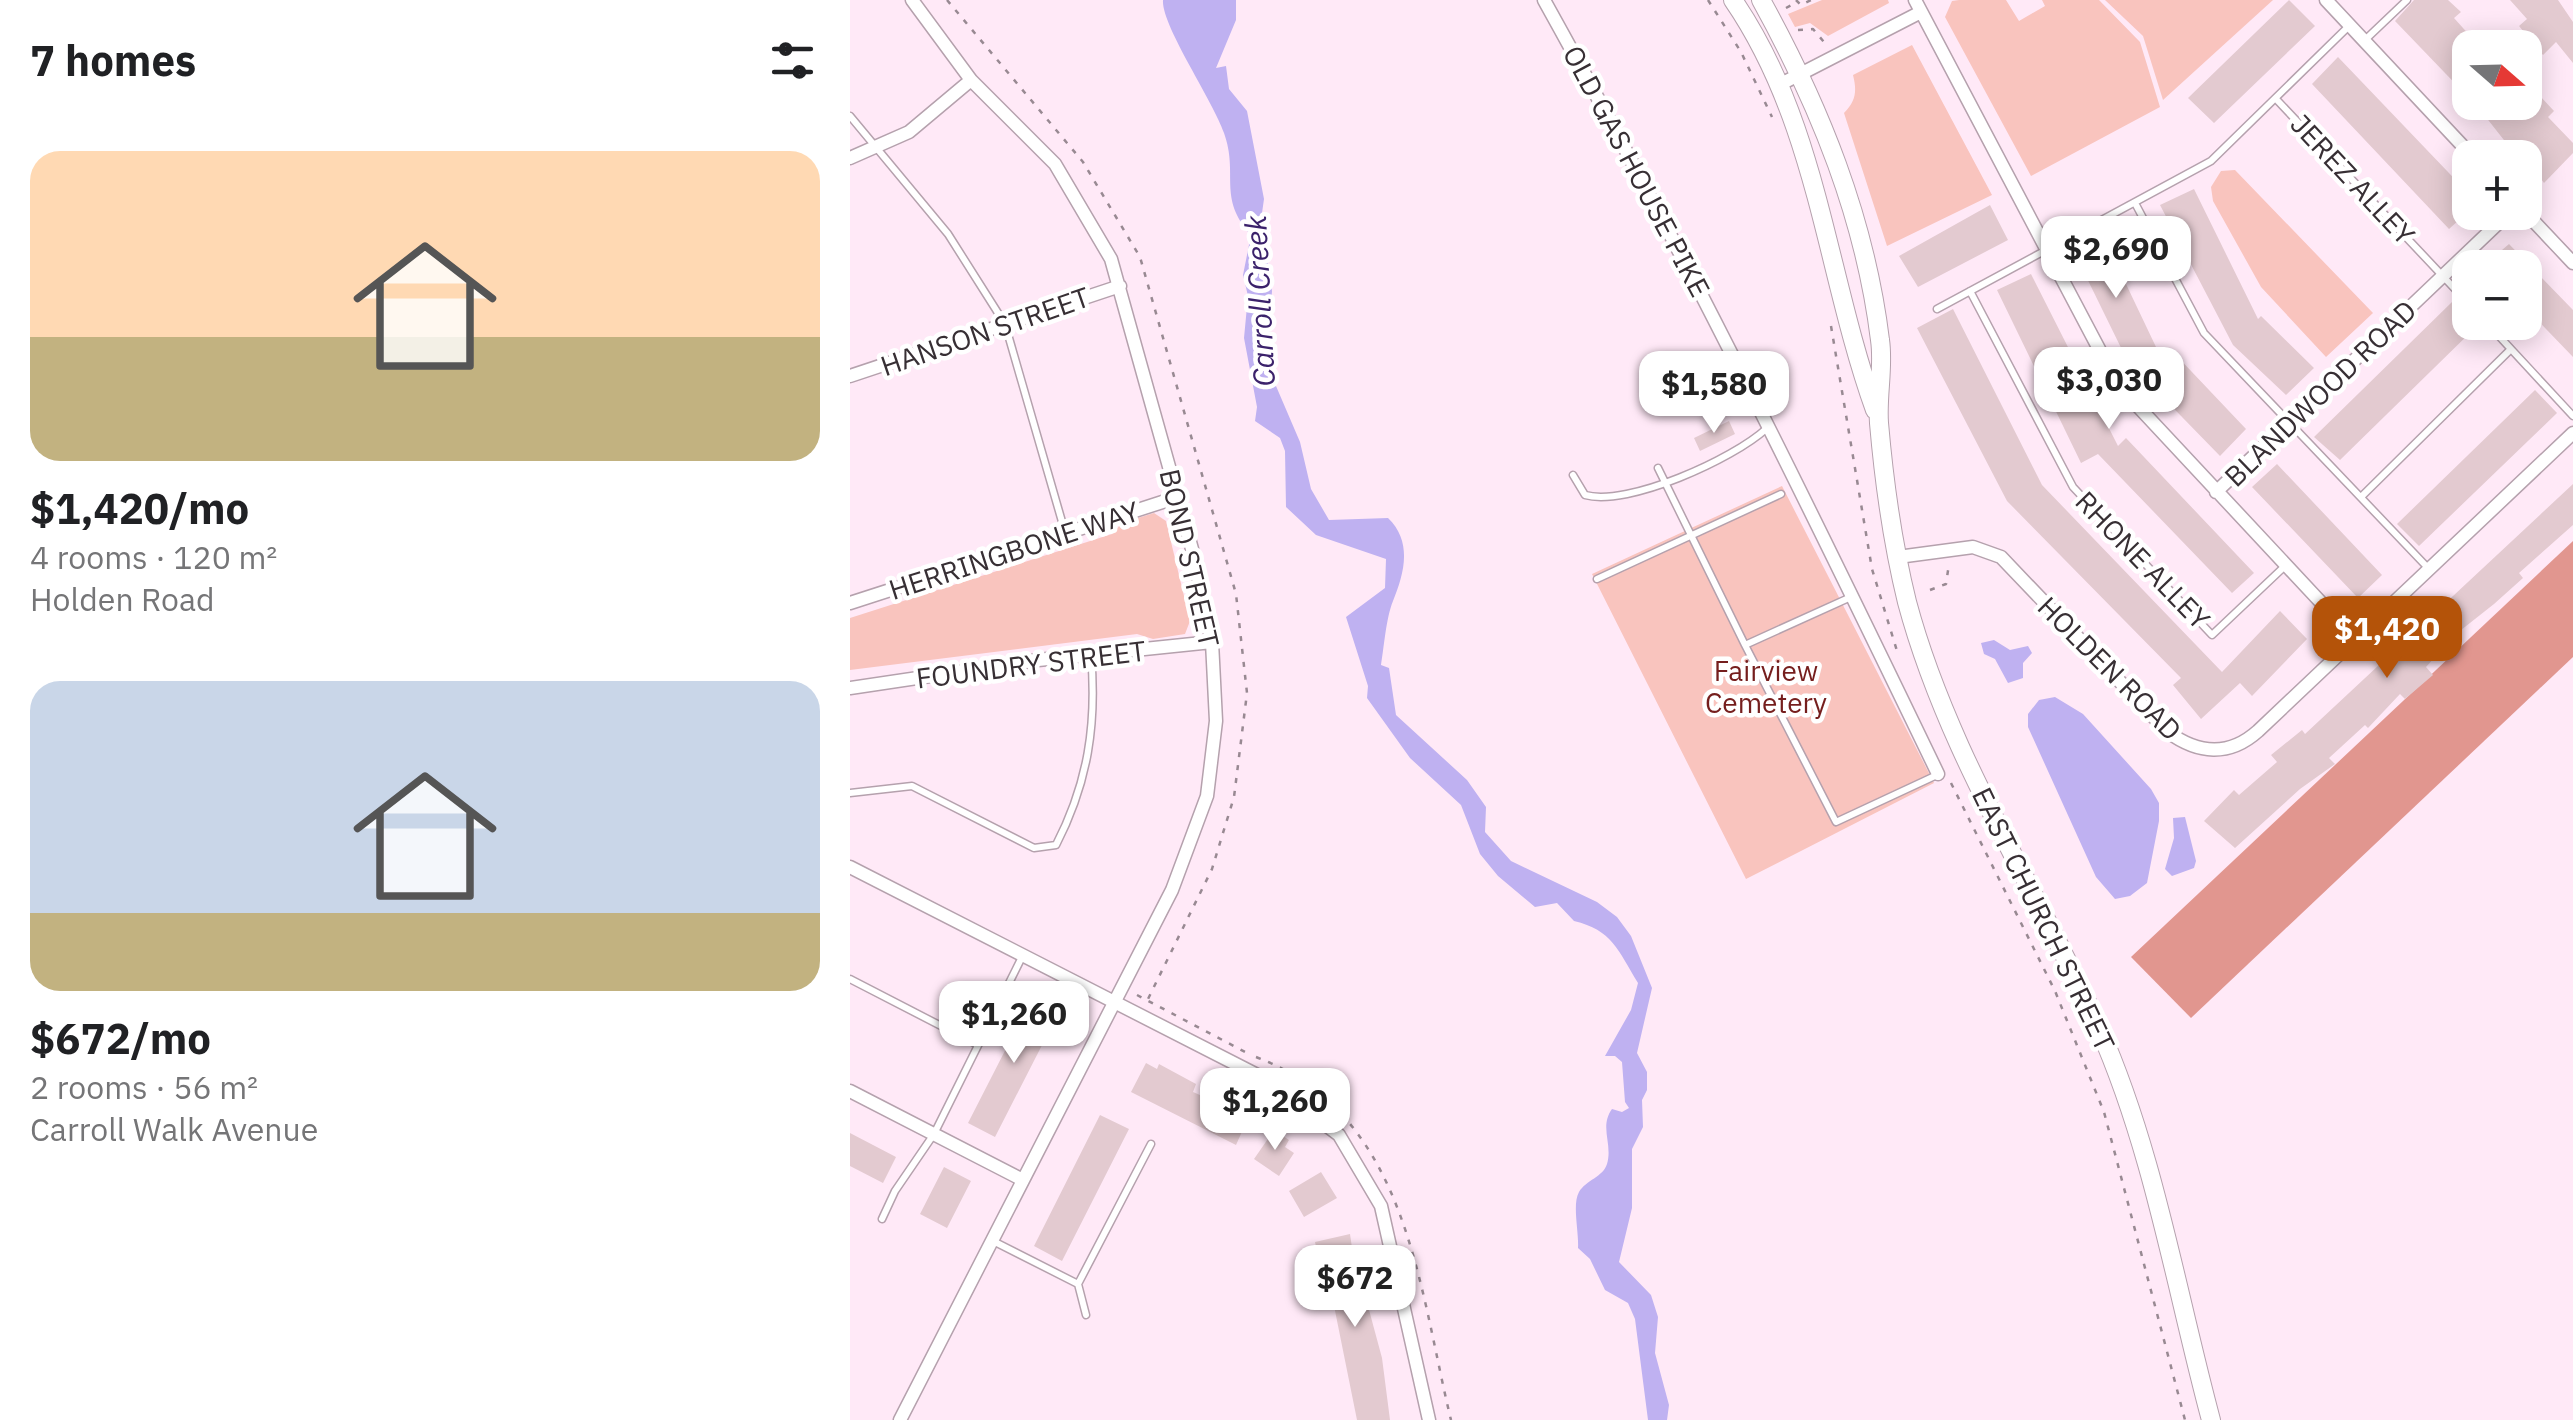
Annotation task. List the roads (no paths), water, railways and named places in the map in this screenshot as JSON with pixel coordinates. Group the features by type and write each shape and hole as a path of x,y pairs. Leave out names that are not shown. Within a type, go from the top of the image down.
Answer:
{"main road":[{"name":"EAST CHURCH STREET","path":"1733,0 1779,85 1812,176 1842,283 1857,359 1879,420"},
{"name":"EAST CHURCH STREET","path":"1761,0 1802,74 1863,239 1881,344 1879,420 1898,557 1912,619 1946,716 2088,1004 2129,1104 2211,1420"}],"street":[{"name":"BOND STREET","path":"900,1420 1172,890 1207,796 1216,722 1212,642 1178,497 1112,259 1055,164 971,80 912,0"},
{"name":"OLD GAS HOUSE PIKE","path":"1544,0 1661,211 1771,424 1938,774"},
{"path":"2326,0 2457,140"},
{"path":"1779,85 1918,6 2118,385 2356,640"},
{"path":"850,158 909,132 971,80"},
{"name":"BLANDWOOD ROAD","path":"2216,492 2491,230"},
{"path":"2542,230 2573,263"},
{"name":"HANSON STREET","path":"850,376 1120,286"},
{"name":"HOLDEN ROAD","path":"1898,557 1973,547 2001,557 2168,732 2198,750 2218,750 2248,740 2573,433"},
{"name":"HERRINGBONE WAY","path":"850,603 1178,497"},
{"name":"FOUNDRY STREET","path":"850,688 1090,654 1212,642"},
{"path":"850,867 1265,1080 1339,1135 1381,1206 1429,1420"},
{"path":"850,1090 1024,1180"}],"lane":[{"path":"2365,40 2407,0"},
{"path":"1937,308 2211,161 2350,25"},
{"name":"JEREZ ALLEY","path":"2276,98 2452,284"},
{"path":"850,116 948,234 1005,324 1065,533"},
{"path":"2135,203 2204,333 2430,570"},
{"name":"RHONE ALLEY","path":"1970,291 2073,487 2212,635 2286,565"},
{"path":"2501,340 2573,416"},
{"path":"2360,497 2510,350"},
{"path":"1573,475 1585,495 1612,499 1666,483 1753,441 1771,424"},
{"path":"1658,468 1836,822 1938,774"},
{"path":"1598,579 1781,494"},
{"path":"1745,645 1852,596"},
{"path":"850,793 912,786 1034,848 1056,845 1072,814 1088,762 1095,706 1090,654"},
{"path":"882,1219 895,1191 934,1134 1022,956"},
{"path":"850,978 978,1045"},
{"path":"1086,1315 1078,1284 1152,1144"},
{"path":"992,1240 1078,1284"}],"water":[{"name":"Carroll Creek","path":"1163,0 1236,0 1236,20 1216,68 1226,66 1229,89 1247,111 1264,199 1262,213 1268,225 1265,242 1272,291 1268,356 1273,379 1300,442 1311,489 1329,520 1388,518 1401,537 1403,569 1389,616 1381,665 1389,668 1396,715 1467,780 1486,807 1485,832 1511,861 1597,902 1617,917 1631,936 1652,988 1637,1053 1647,1072 1643,1127 1632,1149 1632,1208 1619,1262 1651,1295 1658,1317 1655,1353 1669,1405 1667,1420 1648,1420 1635,1319 1628,1303 1605,1290 1590,1259 1578,1248 1577,1197 1607,1164 1606,1129 1612,1109 1622,1112 1629,1108 1625,1102 1622,1062 1615,1056 1605,1056 1631,1010 1638,983 1606,936 1574,921 1557,903 1535,907 1498,876 1480,854 1461,805 1410,758 1367,698 1368,686 1346,617 1385,588 1386,559 1316,535 1286,507 1285,451 1280,438 1255,421 1257,407 1244,338 1248,296 1243,275 1251,235 1231,197 1224,133 1170,27"},
{"path":"1994,640 2010,650 2028,646 2032,653 2023,663 2023,678 2008,683 1995,659 1984,654 1981,643"},
{"path":"2055,697 2083,714 2151,789 2159,803 2147,883 2130,896 2115,899 2096,877 2028,727 2028,714 2039,700"},
{"path":"2185,817 2196,861 2194,868 2172,876 2165,869 2174,838 2173,818"}],"park label":[{"name":"Fairview Cemetery","path":"1766,686"}]}
